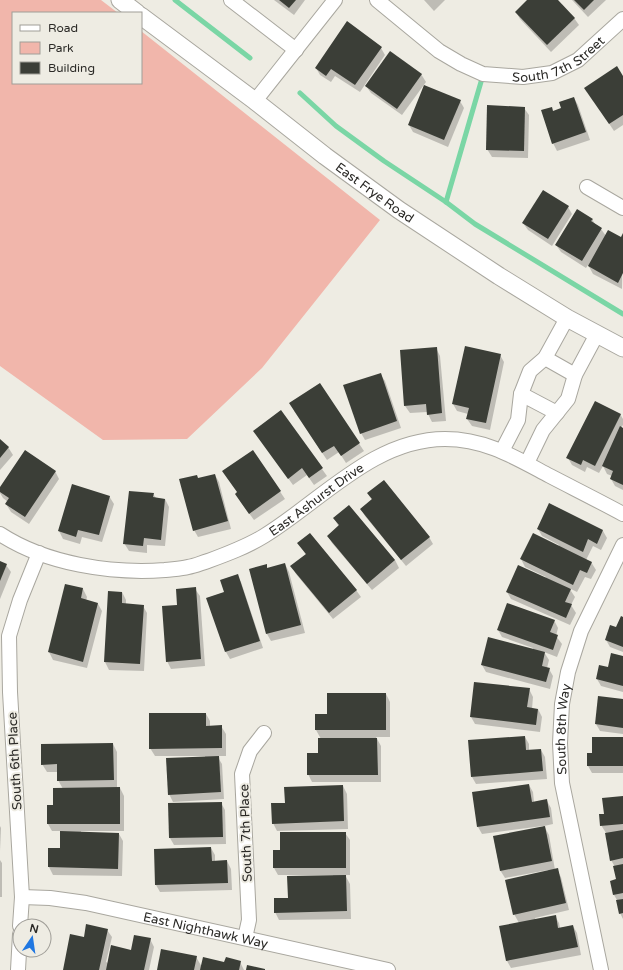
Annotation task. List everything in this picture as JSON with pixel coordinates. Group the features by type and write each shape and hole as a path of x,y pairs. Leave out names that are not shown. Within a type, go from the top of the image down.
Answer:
{"street":[{"path":"120,0 136,12"},
{"path":"231,0 296,50"},
{"path":"255,101 335,0"},
{"name":"South 7th Street","path":"377,0 439,51 461,64 483,74 523,77 552,73 578,60 623,19"},
{"name":"East Frye Road","path":"142,17 398,210 567,318 623,348"},
{"path":"587,186 623,208"},
{"path":"502,451 518,420 521,394 530,371 545,358 567,318"},
{"path":"527,463 543,430 568,399 575,375 597,334"},
{"path":"545,358 575,375"},
{"path":"521,394 557,413"},
{"name":"East Ashurst Drive","path":"0,534 39,553 74,564 105,569 146,571 188,568 234,552 264,536 358,469 387,452 413,443 444,439 471,441 502,451 623,514"},
{"name":"South 8th Way","path":"601,970 562,783 560,727 562,704 568,672 581,631 623,545"},
{"name":"South 6th Place","path":"21,918 22,897 10,692 9,636 20,600 39,553"},
{"name":"South 7th Place","path":"245,938 249,920 242,774 250,751 264,733"},
{"name":"East Nighthawk Way","path":"22,897 50,898 86,904 388,970"},
{"path":"18,970 19,958"}],"green space":[{"path":"0,0 101,0 117,12 12,12 12,84 142,84 142,32 380,220 262,368 187,439 103,440 0,366"}],"building":[{"path":"279,0 296,0 289,8"},
{"path":"527,0 558,0 575,18 547,45 515,12"},
{"path":"574,0 594,0 584,10"},
{"path":"347,21 382,47 355,85 331,69 326,76 315,68"},
{"path":"390,51 422,74 397,109 365,86"},
{"path":"617,66 623,76 623,115 609,124 584,88"},
{"path":"424,85 461,100 444,140 408,125"},
{"path":"574,97 586,132 552,144 541,110 552,107 553,111 561,108 559,102"},
{"path":"487,105 525,107 524,151 486,150"},
{"path":"543,190 569,206 548,239 522,223"},
{"path":"577,209 593,219 591,221 602,228 582,261 555,245"},
{"path":"608,230 621,237 623,233 623,273 618,283 588,266"},
{"path":"465,346 501,354 486,423 466,419 469,408 452,404"},
{"path":"437,347 442,413 427,415 426,404 404,406 400,350"},
{"path":"381,373 397,421 360,434 343,385"},
{"path":"320,383 360,443 341,456 334,446 322,453 289,403"},
{"path":"595,401 621,414 595,466 583,460 581,465 566,458"},
{"path":"281,410 323,468 309,478 302,468 288,479 253,431"},
{"path":"620,426 623,428 623,485 610,479 613,471 602,466"},
{"path":"0,439 9,447 0,458"},
{"path":"25,450 56,471 25,517 5,504 9,498 0,492 0,487"},
{"path":"253,450 281,491 249,514 235,494 237,492 222,471"},
{"path":"215,474 228,521 193,531 179,479 197,475 198,478"},
{"path":"384,480 430,537 401,560 360,509 372,499 367,493"},
{"path":"72,484 110,496 99,535 78,530 76,537 58,531"},
{"path":"129,491 154,493 153,497 165,499 161,540 144,538 143,546 123,544"},
{"path":"549,503 603,530 597,544 588,539 583,552 537,529"},
{"path":"349,505 395,560 367,584 327,536 339,525 333,518"},
{"path":"310,533 357,590 329,613 290,566 306,554 297,543"},
{"path":"533,533 592,562 587,573 580,570 573,585 520,559"},
{"path":"0,561 7,564 0,581"},
{"path":"285,563 301,625 266,634 249,569 267,564 267,568"},
{"path":"518,565 571,589 565,602 572,604 566,618 506,592"},
{"path":"238,574 260,641 225,652 206,598 224,592 220,580"},
{"path":"65,584 83,588 81,598 98,603 83,662 48,652"},
{"path":"196,587 201,659 166,662 162,606 177,605 176,589"},
{"path":"108,591 122,592 122,603 144,605 140,664 104,662"},
{"path":"507,603 555,620 550,632 558,635 553,650 497,630"},
{"path":"621,616 623,617 623,647 605,640 610,625 616,627"},
{"path":"488,637 545,652 542,666 550,668 546,682 481,665"},
{"path":"611,653 623,656 623,686 596,679 599,665 608,667"},
{"path":"474,682 530,688 527,707 538,709 536,725 470,717"},
{"path":"327,693 386,693 386,730 315,730 315,714 327,714"},
{"path":"598,696 623,699 623,728 595,724"},
{"path":"149,713 206,713 206,726 222,725 222,748 149,749"},
{"path":"525,736 526,750 541,749 543,771 471,777 468,740"},
{"path":"592,737 623,737 623,766 587,766 587,753 592,753"},
{"path":"318,738 377,738 378,775 307,775 307,753 318,753"},
{"path":"113,743 114,780 57,781 57,764 41,765 41,744"},
{"path":"219,756 221,792 168,795 166,758"},
{"path":"529,784 532,802 547,799 550,817 477,827 472,792"},
{"path":"343,785 344,821 272,824 271,803 285,803 284,787"},
{"path":"120,787 120,824 47,824 47,805 53,805 53,788"},
{"path":"623,796 623,824 600,826 599,814 604,814 602,798"},
{"path":"222,802 223,837 169,838 168,803"},
{"path":"545,826 552,861 500,871 493,836"},
{"path":"623,830 623,858 610,861 605,833"},
{"path":"60,831 119,833 118,869 48,867 48,848 60,848"},
{"path":"280,832 346,832 346,868 273,868 273,850 280,850"},
{"path":"211,847 212,861 227,860 228,883 155,885 154,849"},
{"path":"623,864 623,893 613,895 610,881 616,879 613,866"},
{"path":"558,868 566,903 513,915 505,880"},
{"path":"346,875 347,911 274,913 274,898 288,898 287,876"},
{"path":"623,899 623,913 619,914 616,900"},
{"path":"556,915 558,928 573,925 578,947 506,961 499,926"},
{"path":"86,924 108,929 99,970 63,970 70,934 84,937"},
{"path":"134,935 151,938 144,970 106,970 111,945 131,950"},
{"path":"161,949 197,956 194,970 157,970"},
{"path":"203,957 224,962 226,957 241,961 239,970 200,970"},
{"path":"247,965 265,969 265,970 246,970"}],"waterway":[{"path":"175,0 250,58"},
{"path":"446,202 483,75"},
{"path":"300,93 336,126 384,161 446,202 475,224 623,314"}]}
